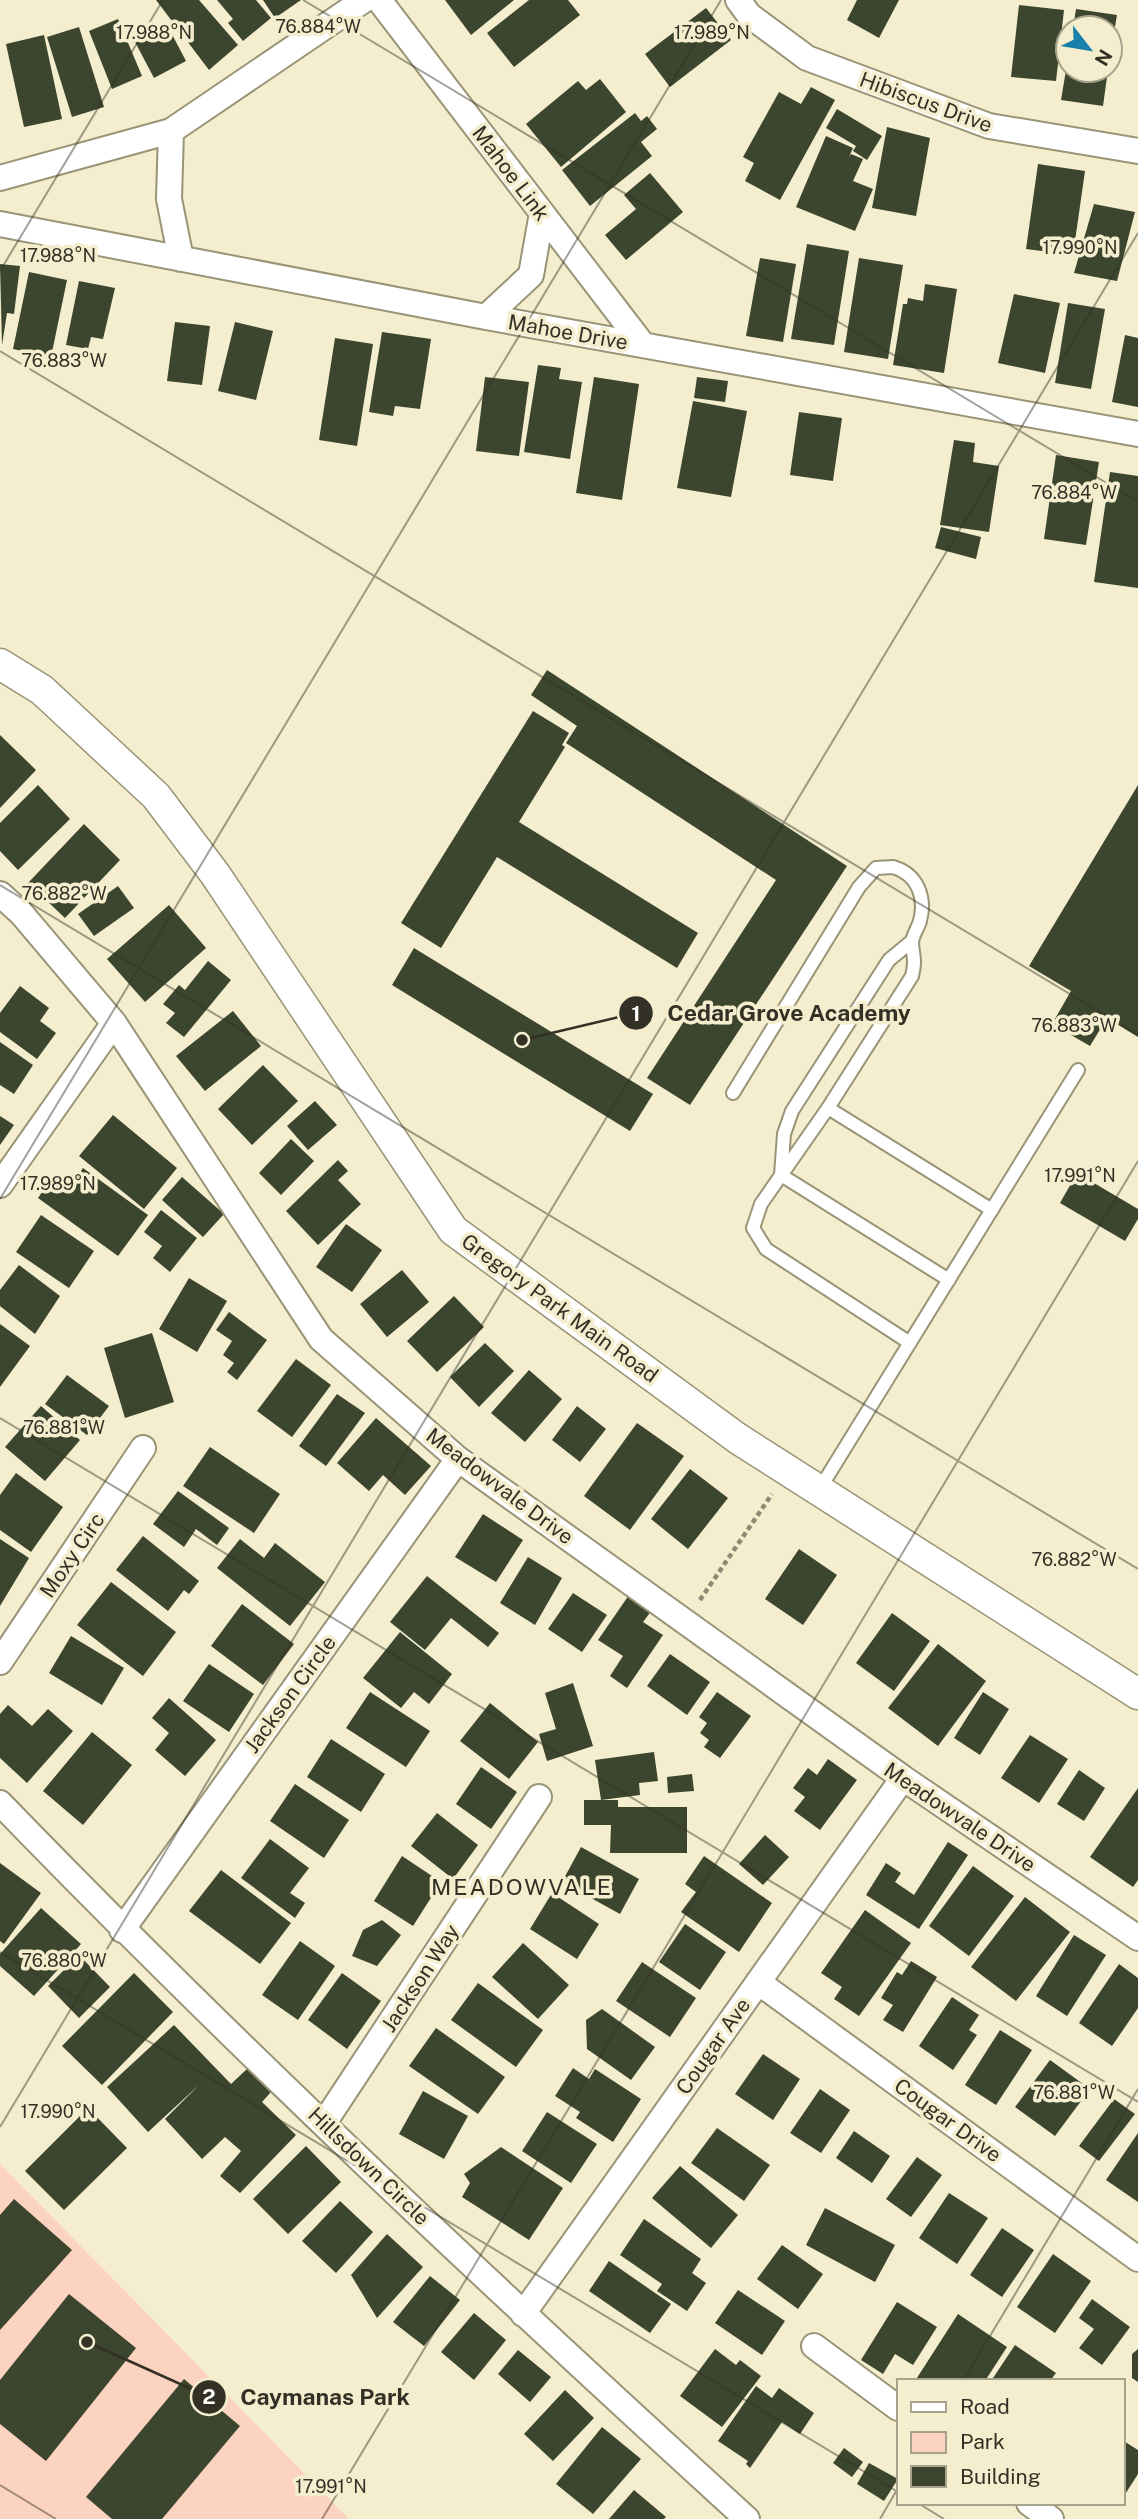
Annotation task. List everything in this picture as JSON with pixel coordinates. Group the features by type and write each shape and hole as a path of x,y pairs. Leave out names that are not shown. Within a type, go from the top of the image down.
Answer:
{"street":[{"path":"0,178 171,131 364,0"},
{"name":"Mahoe Link","path":"379,0 643,345"},
{"name":"Hibiscus Drive","path":"738,0 749,15 807,58 989,126 1138,151"},
{"path":"171,131 169,199 181,259"},
{"path":"486,317 531,275 542,213"},
{"name":"Mahoe Drive","path":"0,224 486,317 1138,434"},
{"name":"Gregory Park Main Road","path":"0,664 42,690 156,796 215,874 453,1230 737,1438 1138,1694"},
{"name":"Meadowvale Drive","path":"0,894 21,913 114,1023 320,1339 458,1459 903,1778 1138,1938"},
{"path":"0,1185 114,1023"},
{"name":"Moxy Circ","path":"0,1662 143,1448"},
{"name":"Jackson Circle","path":"122,1930 458,1459"},
{"name":"Cougar Ave","path":"523,2314 903,1778"},
{"name":"Jackson Way","path":"324,2123 539,1797"},
{"name":"Hillsdown Circle","path":"0,1803 122,1930 523,2314 747,2519"},
{"name":"Cougar Drive","path":"758,1982 1138,2259"},
{"path":"814,2346 897,2407"},
{"path":"1032,2505 1051,2519"}],"lane":[{"path":"733,1093 859,887 876,868 898,868 919,888 921,911 912,941 916,958 912,976 828,1108 761,1204 753,1228 766,1249 910,1343"},
{"path":"781,1175 784,1135 792,1111 889,960 912,941"},
{"path":"819,1490 1078,1070"},
{"path":"828,1108 992,1210"},
{"path":"781,1175 949,1280"}],"path":[{"path":"685,1622 788,1470"}],"green space":[{"path":"0,2164 349,2519 0,2519"}],"building":[{"path":"156,0 199,0 238,45 209,70"},
{"path":"217,0 256,0 271,18 243,41 228,23 233,19"},
{"path":"263,0 301,0 275,18"},
{"path":"445,0 514,0 471,35"},
{"path":"529,0 568,0 580,15 514,67 487,33"},
{"path":"857,0 899,0 879,38 847,20"},
{"path":"1019,5 1064,10 1064,14 1054,14 1054,81 1011,77"},
{"path":"706,8 731,40 670,87 645,54"},
{"path":"1076,9 1110,14 1075,14"},
{"path":"118,19 142,76 112,89 89,31"},
{"path":"166,23 186,61 154,78 134,40"},
{"path":"79,27 104,107 72,117 47,37"},
{"path":"44,35 62,119 24,127 6,44"},
{"path":"600,79 626,112 561,167 526,124 578,81 586,90"},
{"path":"1064,84 1106,84 1103,106 1061,100"},
{"path":"811,87 835,100 780,200 745,181 754,163 743,157 779,92 801,104"},
{"path":"837,109 882,136 867,160 853,151 856,146 826,128"},
{"path":"635,113 641,121 647,116 657,129 641,142 652,156 590,206 562,170"},
{"path":"887,127 930,138 916,216 872,208"},
{"path":"826,136 853,148 849,157 851,154 863,159 853,181 873,189 855,231 796,207"},
{"path":"1038,164 1085,171 1073,255 1026,249"},
{"path":"650,173 683,212 626,260 605,235 636,209 624,195"},
{"path":"1094,204 1135,212 1117,281 1074,273"},
{"path":"807,244 849,251 834,345 791,339"},
{"path":"760,258 796,264 783,342 746,336"},
{"path":"859,258 903,265 888,359 844,352"},
{"path":"0,264 20,266 14,314 7,313 2,345"},
{"path":"29,272 67,280 51,357 13,349"},
{"path":"79,281 115,288 103,339 91,337 88,349 66,345"},
{"path":"925,284 957,289 944,373 893,365 903,304 907,304 908,298 923,301"},
{"path":"1014,294 1060,303 1045,373 998,363"},
{"path":"1068,303 1105,309 1091,389 1055,383"},
{"path":"175,322 210,326 202,385 167,381"},
{"path":"235,322 273,331 256,400 218,391"},
{"path":"382,332 431,339 420,409 395,406 393,416 369,412"},
{"path":"1125,335 1138,338 1138,407 1112,402"},
{"path":"335,338 373,344 357,446 319,440"},
{"path":"538,365 561,368 559,379 582,382 570,459 524,452"},
{"path":"485,377 529,382 519,456 476,451"},
{"path":"594,377 639,384 622,500 576,493"},
{"path":"697,377 728,381 725,402 694,398"},
{"path":"693,401 747,411 731,497 677,488"},
{"path":"799,412 842,418 833,481 790,475"},
{"path":"954,440 975,443 973,462 999,466 989,532 940,525"},
{"path":"1056,455 1099,462 1086,545 1044,539"},
{"path":"1110,472 1138,476 1138,588 1094,582"},
{"path":"941,527 981,537 976,559 935,548"},
{"path":"547,670 847,866 690,1105 647,1078 776,880 566,743 577,726 531,695"},
{"path":"533,711 569,733 562,745 565,747 519,822 698,933 677,968 497,857 441,948 401,923"},
{"path":"0,735 36,770 0,808"},
{"path":"38,785 70,819 18,870 0,851 0,823"},
{"path":"1138,785 1138,1037 1107,1018 1090,1046 1052,1024 1071,991 1029,966"},
{"path":"84,824 120,860 65,918 28,883"},
{"path":"118,886 134,908 94,936 78,914"},
{"path":"169,905 206,948 145,1002 107,959"},
{"path":"414,948 653,1094 630,1131 392,985"},
{"path":"208,961 231,980 184,1037 166,1023 175,1013 163,1004 179,985 185,990"},
{"path":"20,986 49,1008 40,1021 56,1033 37,1059 0,1032 0,1013"},
{"path":"233,1011 261,1046 205,1091 176,1056"},
{"path":"0,1042 33,1065 14,1094 0,1085"},
{"path":"263,1065 298,1101 252,1145 218,1109"},
{"path":"315,1101 337,1125 308,1150 287,1126"},
{"path":"113,1115 177,1168 144,1209 79,1156"},
{"path":"0,1116 14,1125 0,1145"},
{"path":"291,1139 314,1161 281,1195 259,1173"},
{"path":"338,1160 348,1171 338,1180 361,1204 318,1245 286,1211"},
{"path":"83,1168 148,1215 118,1256 38,1198 51,1179 67,1191"},
{"path":"1077,1173 1138,1209 1138,1219 1125,1241 1060,1203"},
{"path":"182,1177 224,1214 203,1237 162,1200"},
{"path":"161,1210 197,1238 170,1272 153,1258 162,1246 144,1232"},
{"path":"41,1215 94,1251 69,1288 16,1252"},
{"path":"346,1224 382,1250 352,1292 316,1267"},
{"path":"19,1265 60,1296 35,1334 0,1306 0,1290"},
{"path":"402,1270 429,1302 387,1337 360,1304"},
{"path":"189,1278 227,1301 197,1352 159,1329"},
{"path":"454,1296 484,1327 437,1372 407,1341"},
{"path":"229,1312 267,1340 237,1380 227,1372 234,1363 223,1355 232,1341 216,1330"},
{"path":"0,1324 30,1346 0,1387"},
{"path":"152,1333 174,1402 125,1418 104,1348"},
{"path":"485,1343 514,1371 479,1407 450,1377"},
{"path":"296,1359 331,1385 292,1437 257,1411"},
{"path":"529,1370 562,1399 525,1442 491,1413"},
{"path":"67,1375 109,1406 87,1435 45,1404"},
{"path":"337,1394 365,1413 326,1466 299,1446"},
{"path":"41,1406 80,1440 45,1481 5,1447"},
{"path":"577,1406 606,1429 580,1462 552,1440"},
{"path":"376,1418 431,1466 405,1495 383,1475 369,1491 337,1463"},
{"path":"637,1423 684,1456 630,1530 584,1496"},
{"path":"210,1447 280,1494 254,1533 183,1486"},
{"path":"690,1469 728,1498 688,1549 651,1519"},
{"path":"16,1473 63,1507 31,1552 0,1530 0,1495"},
{"path":"178,1491 229,1528 217,1545 196,1529 184,1547 153,1524"},
{"path":"483,1514 523,1540 496,1582 455,1557"},
{"path":"143,1536 199,1581 189,1594 184,1590 168,1611 116,1570"},
{"path":"0,1539 29,1558 0,1606"},
{"path":"240,1539 264,1558 275,1543 325,1582 290,1626 217,1568"},
{"path":"799,1549 837,1575 803,1625 765,1599"},
{"path":"528,1557 562,1578 535,1625 500,1603"},
{"path":"427,1576 499,1633 488,1647 451,1618 425,1650 390,1622"},
{"path":"111,1582 176,1632 143,1676 77,1625"},
{"path":"573,1593 607,1615 582,1652 548,1629"},
{"path":"629,1595 652,1610 643,1622 663,1635 627,1688 610,1676 623,1656 598,1640"},
{"path":"242,1604 294,1644 263,1685 211,1646"},
{"path":"892,1613 930,1641 894,1691 856,1663"},
{"path":"400,1632 452,1674 429,1704 414,1692 401,1708 363,1678"},
{"path":"71,1636 124,1668 102,1705 49,1673"},
{"path":"938,1644 986,1681 938,1746 888,1708"},
{"path":"670,1654 710,1682 687,1715 647,1686"},
{"path":"209,1664 254,1694 229,1732 183,1701"},
{"path":"573,1683 593,1746 547,1761 539,1734 556,1729 545,1693"},
{"path":"370,1692 430,1731 406,1767 346,1728"},
{"path":"717,1692 751,1716 720,1758 704,1747 709,1740 700,1733 707,1723 699,1717"},
{"path":"983,1692 1009,1709 980,1755 954,1738"},
{"path":"169,1698 216,1740 185,1776 155,1750 169,1733 152,1718"},
{"path":"490,1703 538,1742 509,1779 460,1741"},
{"path":"8,1705 32,1726 48,1709 73,1731 27,1783 0,1758 0,1714"},
{"path":"92,1732 132,1765 83,1825 43,1791"},
{"path":"1030,1735 1068,1759 1039,1803 1001,1778"},
{"path":"331,1739 385,1774 361,1812 307,1777"},
{"path":"654,1752 658,1781 639,1783 640,1795 601,1800 595,1760"},
{"path":"828,1759 857,1780 820,1830 794,1811 805,1797 793,1788 808,1768 817,1775"},
{"path":"481,1767 517,1792 491,1829 456,1804"},
{"path":"1079,1770 1105,1788 1084,1821 1057,1804"},
{"path":"692,1774 694,1791 668,1793 667,1777"},
{"path":"295,1784 349,1820 324,1858 270,1821"},
{"path":"1138,1788 1138,1880 1133,1887 1090,1857"},
{"path":"584,1800 618,1800 618,1807 687,1807 687,1853 610,1853 611,1825 584,1825"},
{"path":"437,1813 478,1845 453,1879 411,1846"},
{"path":"765,1835 789,1857 763,1885 739,1864"},
{"path":"270,1839 309,1868 290,1893 305,1903 295,1918 241,1878"},
{"path":"948,1842 968,1855 919,1929 866,1895 886,1863 901,1873 895,1882 914,1895"},
{"path":"581,1847 639,1879 620,1914 562,1882"},
{"path":"402,1856 441,1882 413,1926 374,1901"},
{"path":"704,1856 772,1903 739,1952 681,1912 696,1892 685,1884"},
{"path":"0,1863 41,1893 4,1944 0,1941"},
{"path":"973,1866 1014,1896 969,1956 929,1926"},
{"path":"221,1870 291,1923 260,1964 189,1911"},
{"path":"552,1893 599,1924 577,1959 530,1929"},
{"path":"1025,1897 1070,1932 1016,2001 971,1967"},
{"path":"41,1908 81,1944 34,1996 0,1966 0,1954"},
{"path":"865,1910 911,1943 859,2016 834,1999 842,1987 821,1973"},
{"path":"382,1920 401,1935 377,1966 352,1956 363,1930"},
{"path":"685,1924 726,1952 700,1990 659,1962"},
{"path":"1074,1935 1106,1955 1067,2016 1036,1996"},
{"path":"300,1941 335,1966 298,2020 262,1995"},
{"path":"523,1943 569,1985 538,2019 492,1977"},
{"path":"79,1955 110,1987 79,2018 48,1986"},
{"path":"911,1961 937,1977 903,2032 883,2020 893,2005 881,1998 897,1972 902,1975"},
{"path":"642,1962 696,1998 670,2037 616,2001"},
{"path":"1119,1964 1138,1978 1138,2008 1112,2046 1079,2023"},
{"path":"134,1973 173,2012 102,2085 62,2046"},
{"path":"342,1973 381,2001 347,2049 308,2020"},
{"path":"478,1983 543,2030 516,2067 451,2020"},
{"path":"952,1997 979,2015 969,2030 977,2035 953,2070 919,2046"},
{"path":"602,2009 655,2047 631,2080 587,2049 586,2020"},
{"path":"174,2025 231,2084 248,2068 271,2092 262,2102 296,2135 240,2193 220,2176 241,2151 225,2137 202,2159 165,2119 199,2085 148,2132 107,2087"},
{"path":"436,2028 505,2077 478,2114 409,2066"},
{"path":"1000,2030 1032,2050 996,2105 965,2085"},
{"path":"763,2054 800,2079 773,2120 735,2094"},
{"path":"1050,2060 1090,2089 1055,2136 1015,2107"},
{"path":"573,2068 589,2079 595,2069 641,2099 613,2142 576,2118 580,2112 555,2096"},
{"path":"820,2089 850,2110 821,2153 790,2133"},
{"path":"423,2091 468,2116 444,2159 399,2134"},
{"path":"1114,2099 1135,2114 1099,2161 1079,2146"},
{"path":"88,2108 127,2148 64,2210 25,2171"},
{"path":"547,2112 597,2144 571,2183 522,2151"},
{"path":"717,2128 770,2165 744,2201 691,2163"},
{"path":"854,2131 890,2156 872,2183 836,2158"},
{"path":"1138,2133 1138,2202 1106,2180"},
{"path":"306,2146 341,2182 288,2234 253,2199"},
{"path":"501,2147 563,2188 529,2240 462,2197 470,2183 464,2174"},
{"path":"917,2157 942,2175 911,2217 886,2199"},
{"path":"680,2166 738,2215 711,2248 652,2198"},
{"path":"949,2193 988,2218 957,2264 919,2238"},
{"path":"14,2199 72,2250 0,2330 0,2215"},
{"path":"340,2201 373,2232 336,2273 302,2241"},
{"path":"825,2208 895,2245 875,2282 806,2245"},
{"path":"644,2219 701,2259 692,2273 706,2283 687,2311 657,2291 662,2284 620,2255"},
{"path":"1002,2228 1034,2250 1002,2297 970,2275"},
{"path":"387,2234 423,2267 377,2318 351,2275"},
{"path":"782,2245 823,2274 798,2309 757,2279"},
{"path":"1053,2254 1091,2281 1055,2333 1017,2307"},
{"path":"609,2261 671,2304 650,2333 589,2291"},
{"path":"430,2276 460,2300 424,2346 393,2322"},
{"path":"738,2290 785,2321 762,2355 715,2323"},
{"path":"69,2294 136,2348 46,2461 0,2424 0,2380"},
{"path":"1092,2299 1130,2327 1102,2365 1079,2348 1094,2329 1079,2318"},
{"path":"897,2302 937,2327 913,2365 895,2354 883,2374 861,2360"},
{"path":"474,2313 506,2340 474,2380 441,2352"},
{"path":"958,2314 1007,2347 986,2379 916,2379"},
{"path":"1015,2345 1056,2373 1052,2379 992,2379"},
{"path":"715,2349 736,2365 740,2360 761,2376 722,2427 680,2396"},
{"path":"1138,2349 1138,2382 1132,2378 1132,2354"},
{"path":"518,2350 551,2377 530,2402 498,2374"},
{"path":"184,2379 240,2426 162,2519 112,2519 86,2497"},
{"path":"756,2386 772,2398 779,2388 814,2413 800,2434 782,2422 750,2468 746,2464 748,2461 718,2441"},
{"path":"565,2390 594,2418 553,2461 524,2434"},
{"path":"602,2427 641,2459 593,2514 556,2484"},
{"path":"1124,2441 1138,2450 1138,2474 1124,2496"},
{"path":"844,2448 863,2462 852,2477 833,2463"},
{"path":"869,2463 897,2478 884,2501 857,2484"},
{"path":"634,2490 666,2517 609,2519"}],"place":[{"name":"Cedar Grove Academy","path":"522,1040"},
{"name":"Caymanas Park","path":"87,2342"}],"district":[{"name":"MEADOWVALE","path":"522,1886"}]}
